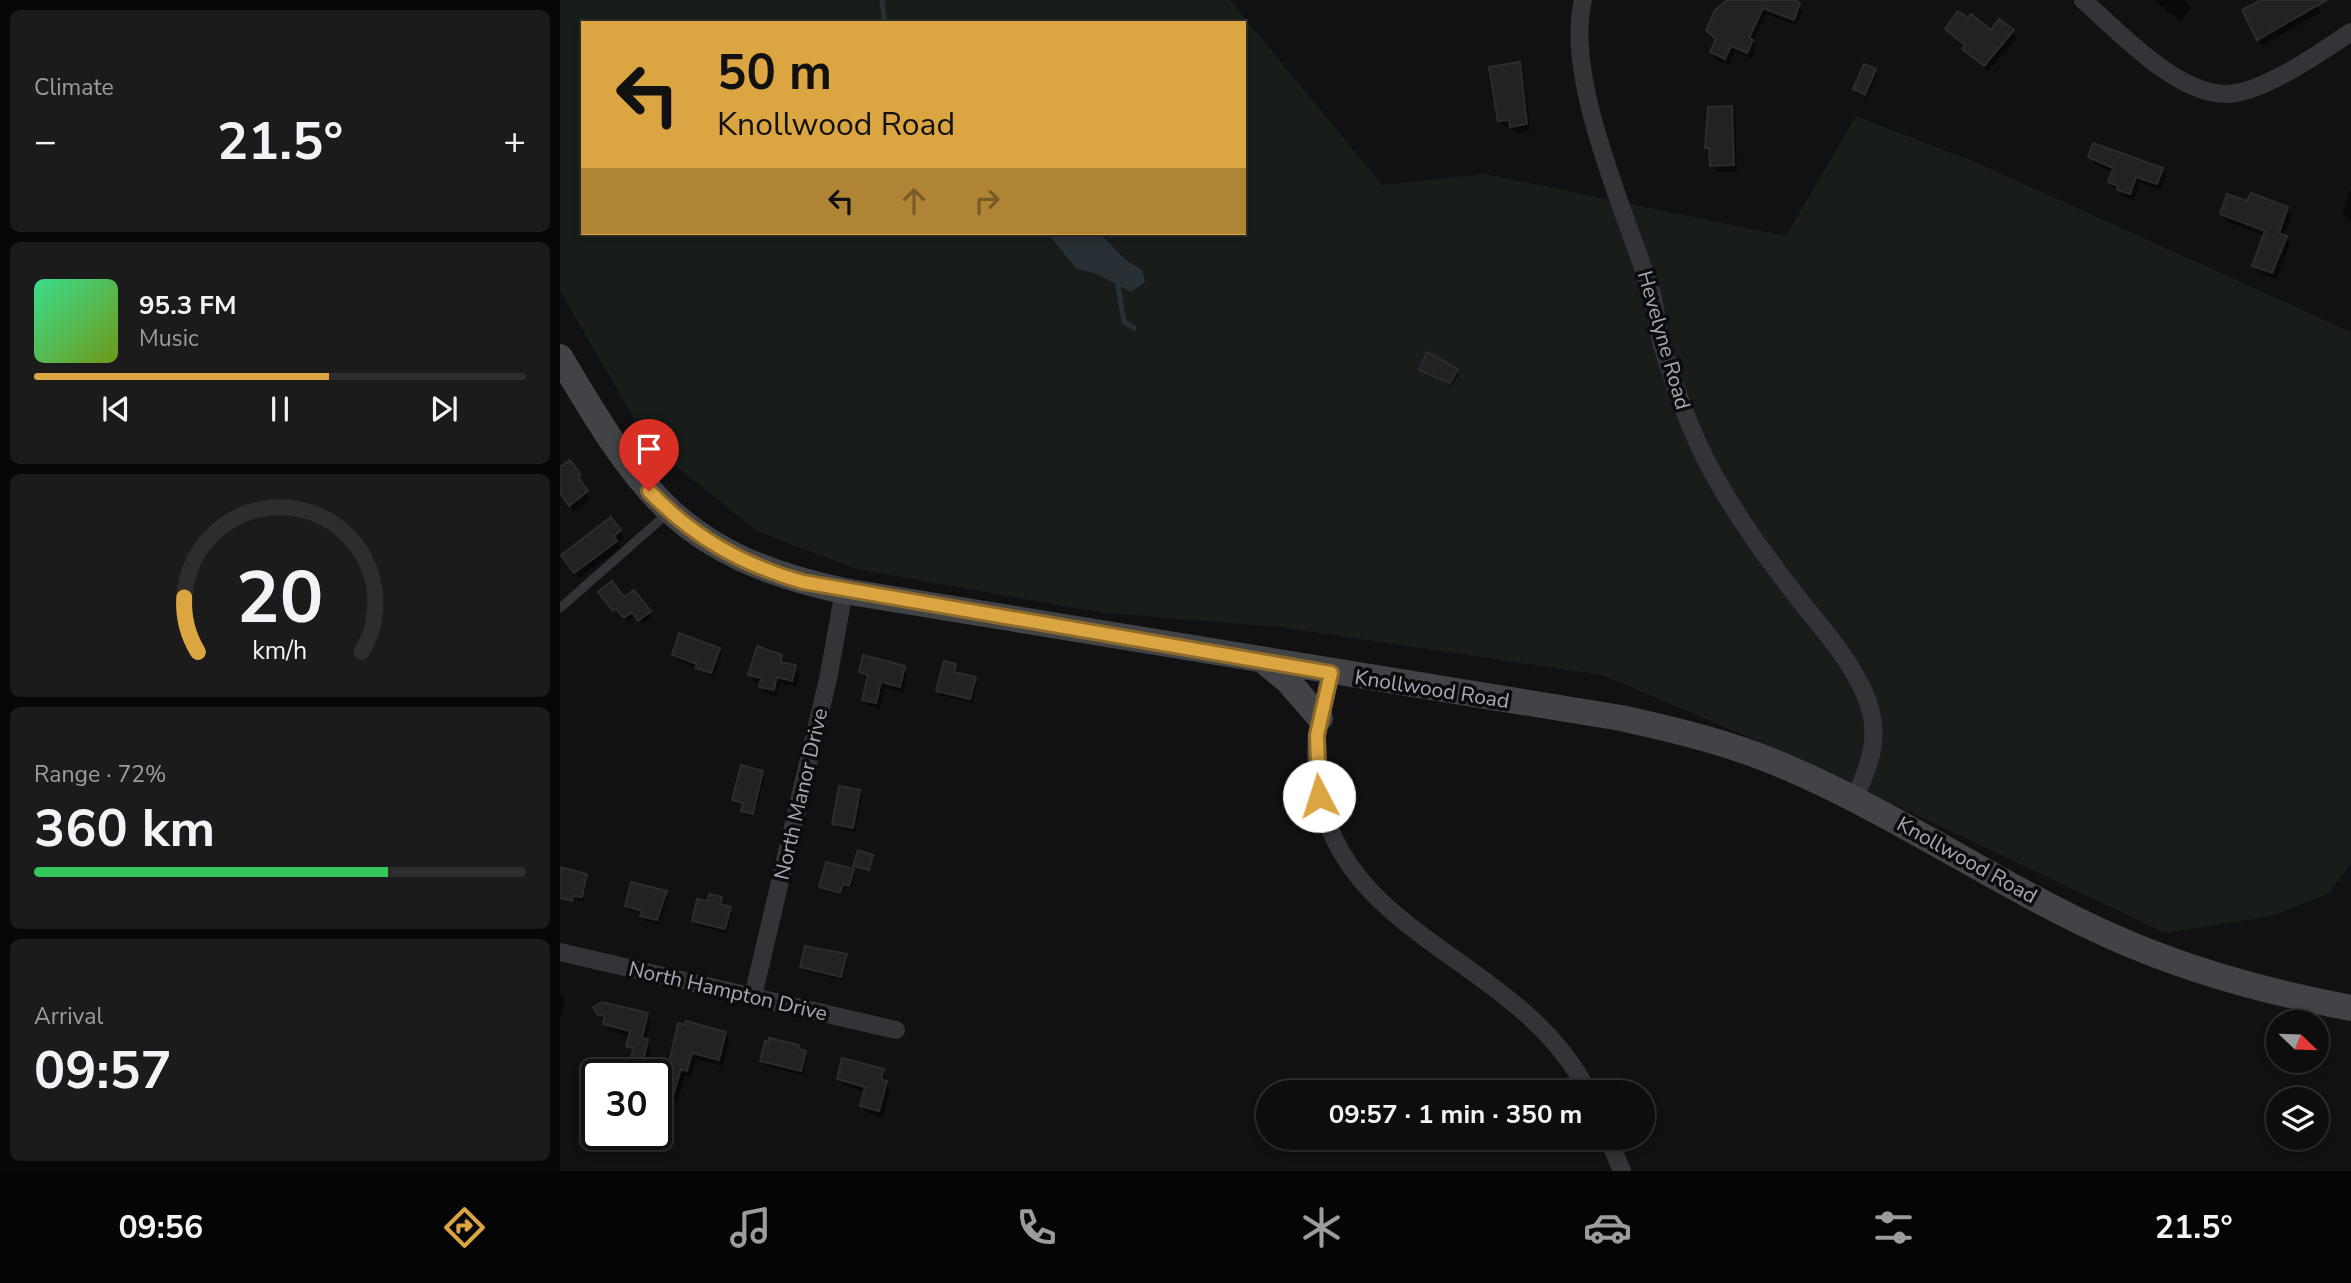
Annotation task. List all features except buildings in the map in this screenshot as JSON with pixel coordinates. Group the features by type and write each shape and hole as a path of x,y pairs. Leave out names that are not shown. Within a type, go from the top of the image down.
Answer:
{"main road":[{"name":"Knollwood Road","path":"560,357 626,462 669,512 729,555 770,572 844,591 1331,673 1621,718 1680,731 1791,769 1854,798 2114,938 2175,961 2351,1008"},
{"path":"1264,662 1288,681 1320,718"}],"street":[{"name":"Hevelyne Road","path":"1583,0 1583,80 1653,295 1659,335 1688,422 1719,486 1746,530 1789,588 1833,638 1865,694 1876,732 1870,758 1854,798"},
{"path":"2083,0 2142,52 2183,81 2209,92 2227,94 2249,90 2307,62 2351,32"},
{"name":"North Manor Drive","path":"753,996 828,679 844,591"},
{"path":"1331,673 1320,718 1315,757 1319,796 1330,832 1352,871 1385,908 1488,980 1526,1013 1556,1044 1579,1080"},
{"name":"North Hampton Drive","path":"560,952 896,1030"},
{"path":"1613,1150 1622,1171"}],"lane":[{"path":"560,608 669,512"}],"shaded area":[{"path":"560,0 1230,0 1382,185 1485,174 1786,236 1856,116 1980,164 2351,332 2351,863 2329,893 2273,916 2165,933 1786,753 1602,675 1279,627 1104,613 856,569 757,531 649,444 560,291"},
{"path":"1049,235 1101,235 1127,261 1142,270 1145,282 1131,292 1097,274 1076,268"}],"waterway":[{"path":"882,0 885,21"},
{"path":"1118,286 1124,322 1134,328"}],"route":[{"path":"649,491 669,512 710,544 770,572 803,582 1028,623 1331,673 1317,735 1315,757 1319,796"}]}
